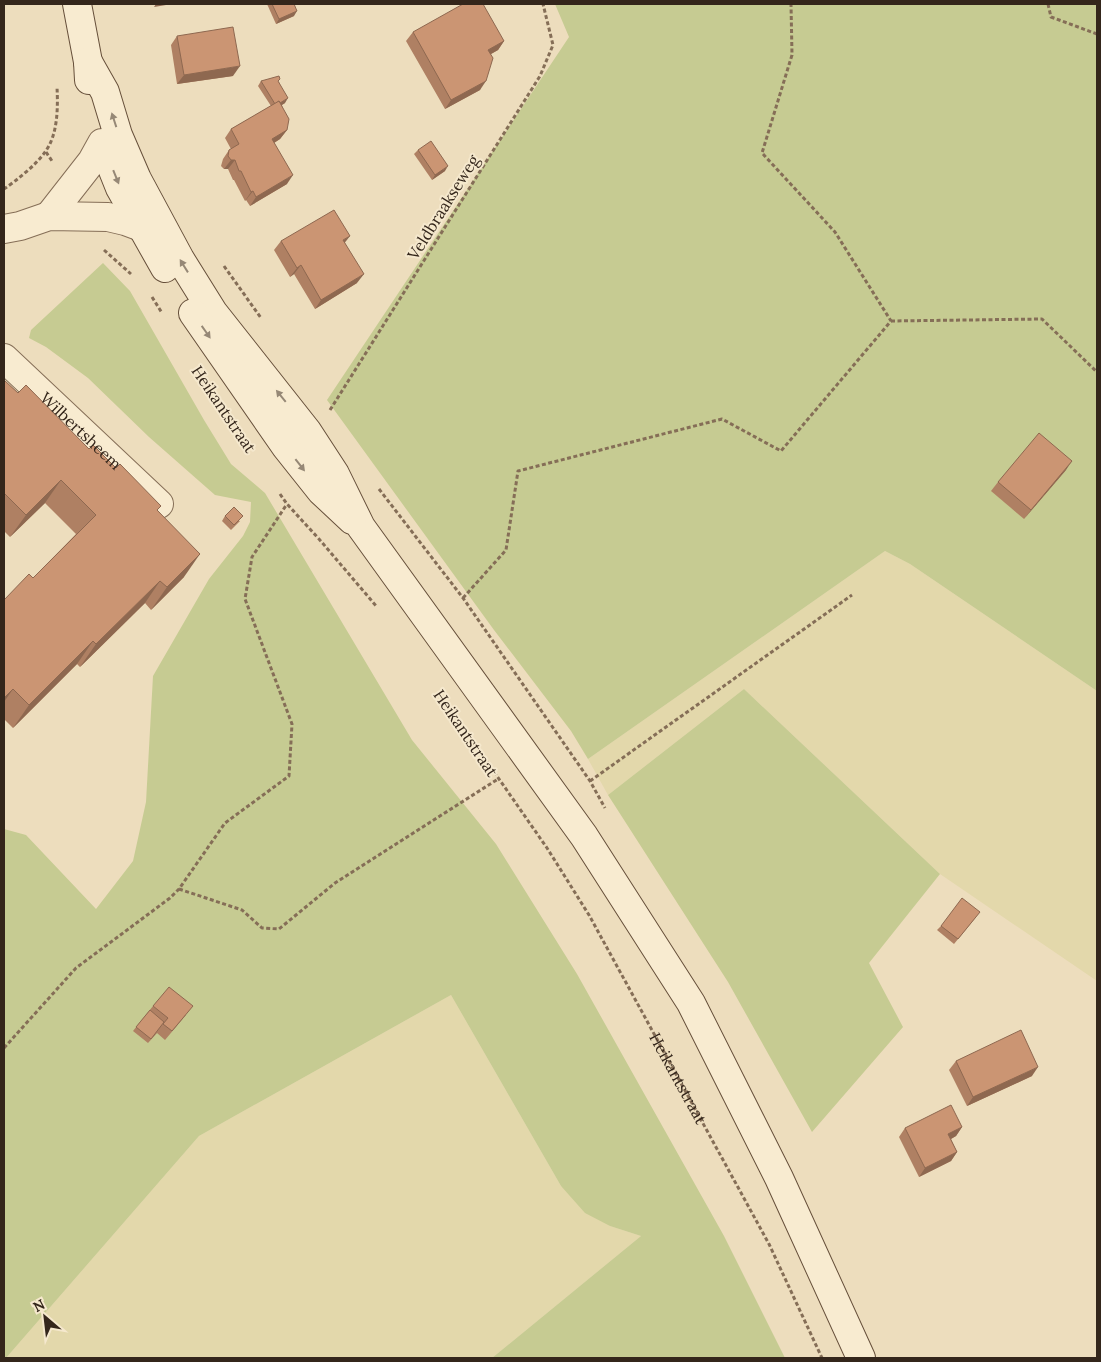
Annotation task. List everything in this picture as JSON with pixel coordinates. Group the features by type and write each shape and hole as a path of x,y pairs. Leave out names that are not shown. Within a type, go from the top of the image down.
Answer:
{"street":[{"name":"Heikantstraat","path":"77,4 88,62 91,106 102,143 120,188 141,227 198,321 286,448 320,492 361,527"},
{"name":"Heikantstraat","path":"88,62 105,92 118,135 137,179 180,259 213,312 307,431 336,474 361,527 584,836 691,1003 779,1178 861,1358"},
{"path":"49,216 92,161 102,143"},
{"path":"4,228 20,226 49,216 108,216 141,227"},
{"name":"Wilbertsheem","path":"4,358 160,504"}],"path":[{"name":"Veldbraakseweg","path":"327,416 540,76 553,45 544,4"},
{"path":"791,4 792,55 762,153 835,232 891,321"},
{"path":"1048,4 1051,17 1097,34"},
{"path":"4,189 46,152 69,191"},
{"path":"81,216 95,242 138,280"},
{"path":"148,293 164,316"},
{"path":"463,598 506,550 518,471 722,420 781,451 891,321 1042,318 1097,372"},
{"path":"277,489 287,504 382,612"},
{"path":"4,1048 76,968 170,898 179,889 225,823 289,776 292,724 245,599 252,557 287,504"},
{"path":"590,781 852,595"},
{"name":"Heikantstraat","path":"438,691 547,848 589,915 769,1244 822,1358"},
{"path":"179,889 242,910 262,928 280,929 335,883 498,779"}],"shaded area":[{"path":"885,551 910,564 1097,691 1097,981 940,874 744,689 608,795 588,759"},
{"path":"451,995 561,1186 610,1226 641,1236 492,1358 6,1358 199,1136"}],"green space":[{"path":"555,4 1097,4 1097,691 910,564 885,551 588,759 571,731 494,630 327,400 569,37"},
{"path":"103,263 130,291 231,464 265,493 412,740 496,844 577,974 724,1236 785,1358 492,1358 641,1236 610,1226 585,1213 561,1186 451,995 199,1136 6,1358 4,1358 4,829 26,835 96,909 133,861 146,802 153,676 209,579 243,536 250,522 251,502 215,495 149,437 88,378 46,347 29,338 31,330"},
{"path":"744,689 940,874 869,963 903,1027 812,1132 728,982 608,795"}],"building":[{"path":"272,4 294,4 297,11 279,19"},
{"path":"463,4 483,4 504,41 488,50 493,58 486,81 451,100 413,32"},
{"path":"233,27 240,66 184,75 177,36"},
{"path":"279,76 280,79 278,81 288,98 275,104 261,81"},
{"path":"279,101 289,119 287,130 272,139 293,175 256,197 253,191 251,192 241,171 239,171 235,160 231,160 228,156 229,150 239,144 231,129"},
{"path":"431,141 448,166 435,175 418,150"},
{"path":"334,210 350,236 343,240 364,274 321,300 301,265 297,268 281,241"},
{"path":"4,380 18,393 26,385 89,449 93,445 116,468 120,464 161,506 157,510 200,554 167,587 160,581 96,644 93,641 29,705 13,689 4,698 4,600 29,574 33,578 96,515 61,480 26,515 4,493"},
{"path":"1039,433 1072,461 1031,510 998,482"},
{"path":"234,507 243,516 234,525 225,516"},
{"path":"962,898 980,912 958,939 941,926"},
{"path":"169,987 193,1006 172,1031 163,1024 168,1018 153,1006"},
{"path":"150,1010 164,1022 151,1039 136,1027"},
{"path":"1021,1030 1038,1067 973,1097 956,1061"},
{"path":"951,1105 962,1127 948,1134 957,1152 925,1168 905,1128"}]}
